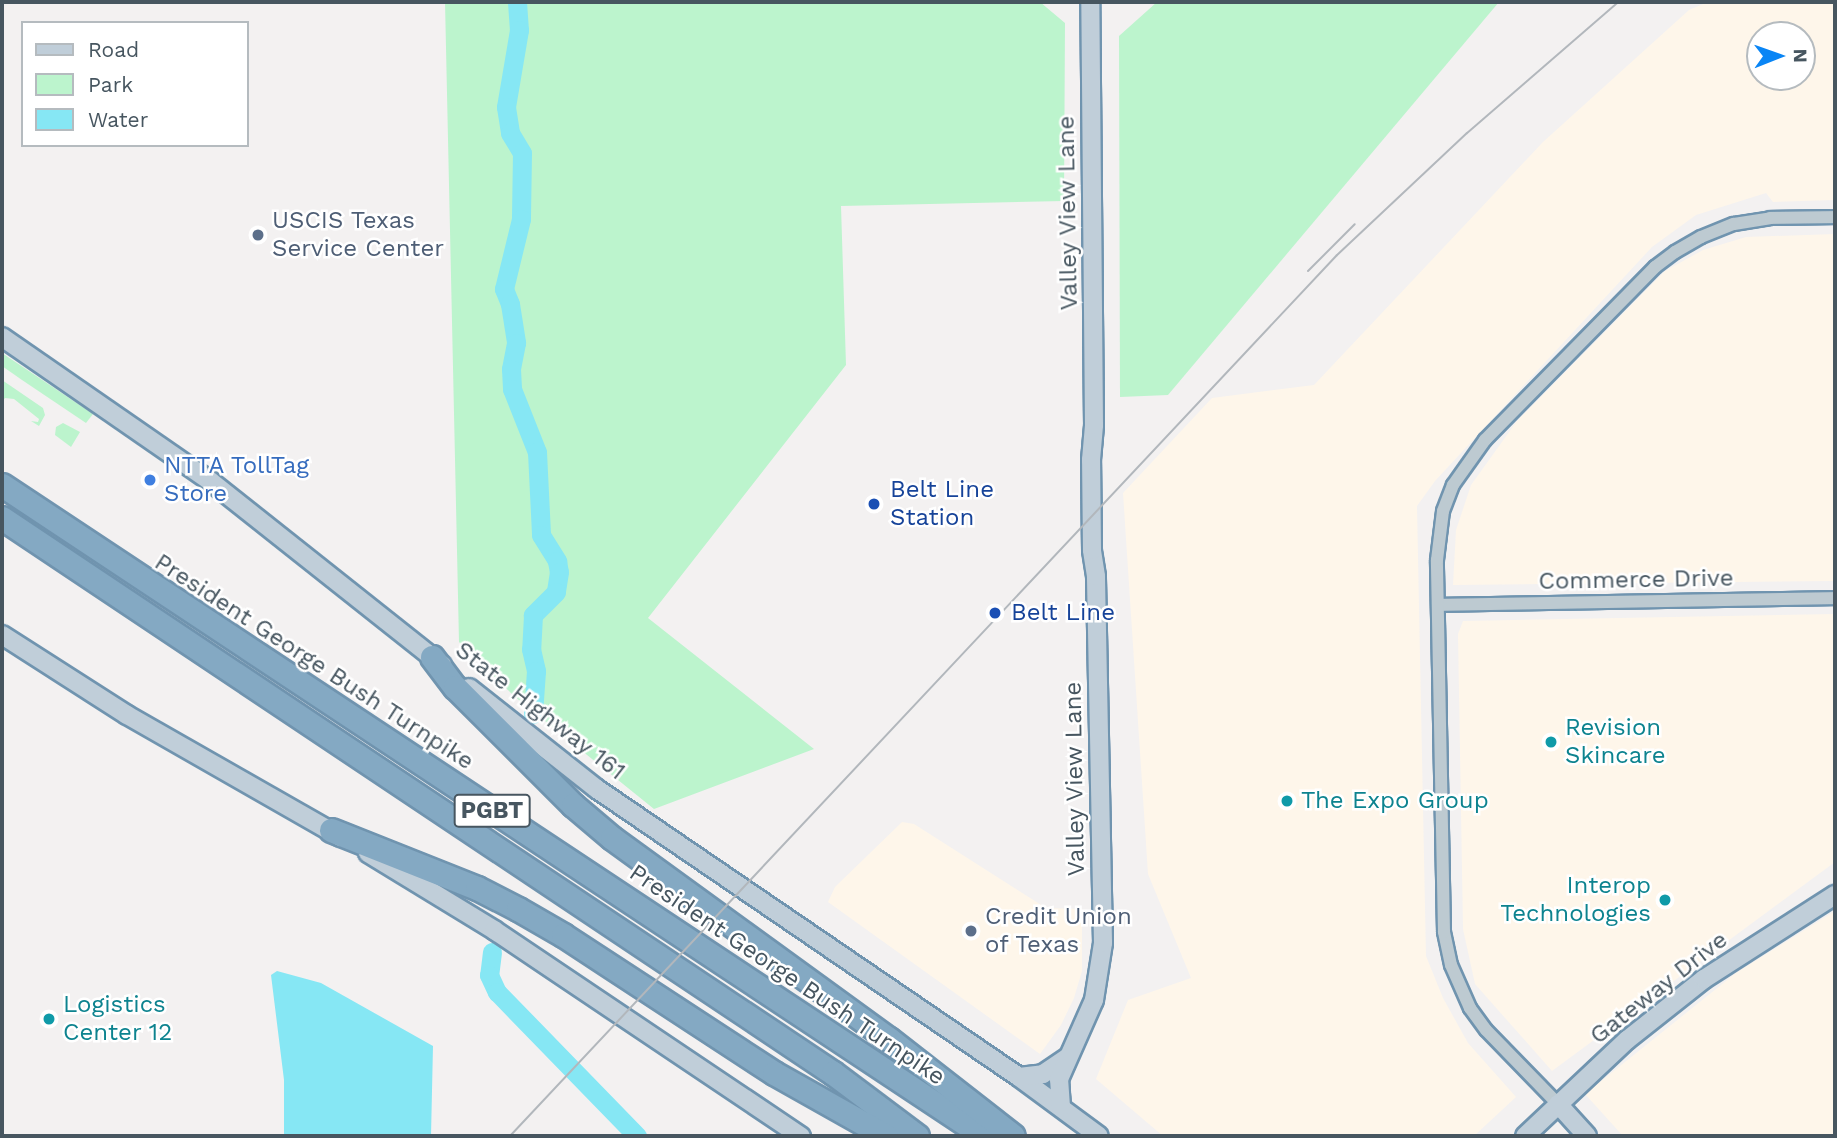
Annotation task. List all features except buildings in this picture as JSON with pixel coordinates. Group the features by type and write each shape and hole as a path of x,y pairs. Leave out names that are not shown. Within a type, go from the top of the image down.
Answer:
{"highway":[{"name":"President George Bush Turnpike","path":"2,485 984,1136"},
{"name":"PGBT","path":"2,518 833,1073 917,1136"},
{"path":"432,657 455,687 573,804 612,838 890,1039 1013,1136"},
{"path":"331,830 477,888 518,909 563,935 775,1073 886,1136"}],"main road":[{"name":"Valley View Lane","path":"1061,1107 1058,1087 1067,1058 1094,1000 1102,959 1096,576 1092,550 1091,460 1094,425 1090,2"},
{"name":"State Highway 161","path":"2,337 209,481 597,789 1061,1107"},
{"path":"2,635 127,715 331,830 494,930 802,1136"},
{"name":"Gateway Drive","path":"1525,1136 1627,1040 1704,979 1835,895"},
{"path":"1018,1077 1044,1074 1067,1058"},
{"path":"1558,1104 1587,1136"},
{"path":"1061,1107 1099,1136"}],"street":[{"path":"1558,1104 1481,1023 1460,990 1451,965 1443,906 1437,560 1443,511 1453,485 1485,440 1655,267 1701,237 1734,224 1770,218 1835,217"},
{"name":"Commerce Drive","path":"1438,605 1835,598"}],"shaded area":[{"path":"1708,2 1835,2 1835,200 1773,202 1766,193 1696,215 1652,247 1435,481 1417,506 1426,956 1443,998 1468,1043 1516,1097 1474,1136 1163,1136 1096,1079 1128,1000 1191,978 1148,874 1123,493 1212,398 1314,385 1543,142 1689,10"},
{"path":"1835,234 1835,581 1453,585 1456,530 1471,485 1517,421 1665,271 1703,250 1746,237"},
{"path":"1835,614 1835,862 1552,1071 1475,984 1463,929 1458,634 1463,621"},
{"path":"902,822 914,824 1046,908 1082,909 1082,971 1074,998 1061,1025 1040,1054 828,902 835,887"},
{"path":"1835,911 1835,1136 1623,1136 1585,1094 1736,973"}],"green space":[{"path":"445,2 1040,2 1065,23 1064,201 841,206 846,365 648,618 814,749 654,809 514,696 459,642"},
{"path":"1157,2 1499,2 1168,395 1120,397 1119,36"},
{"path":"2,353 93,414 86,423 2,366"},
{"path":"2,380 43,408 45,415 39,426 31,421 38,422 39,419 14,399 5,398 2,402"},
{"path":"63,423 80,432 71,447 55,435 56,427"}],"water":[{"path":"277,971 321,983 433,1046 431,1136 284,1136 284,1080 271,975"}],"waterway":[{"path":"517,2 519,30 506,107 510,133 522,153 521,219 504,289 510,304 516,343 511,369 512,389 537,452 541,535 557,561 559,572 556,592 533,615 531,649 536,671 533,714"},
{"path":"492,952 489,975 497,992 637,1136"}],"tram line":[{"path":"510,1136 1337,255 1467,133 1618,2"},
{"path":"1308,271 1355,224"}],"place":[{"name":"USCIS Texas Service Center","path":"258,235"},
{"name":"NTTA TollTag Store","path":"150,480"},
{"name":"Belt Line Station","path":"874,504"},
{"name":"Belt Line","path":"995,613"},
{"name":"Revision Skincare","path":"1551,742"},
{"name":"The Expo Group","path":"1287,801"},
{"name":"Interop Technologies","path":"1665,900"},
{"name":"Credit Union of Texas","path":"971,931"},
{"name":"Logistics Center 12","path":"49,1019"}]}
